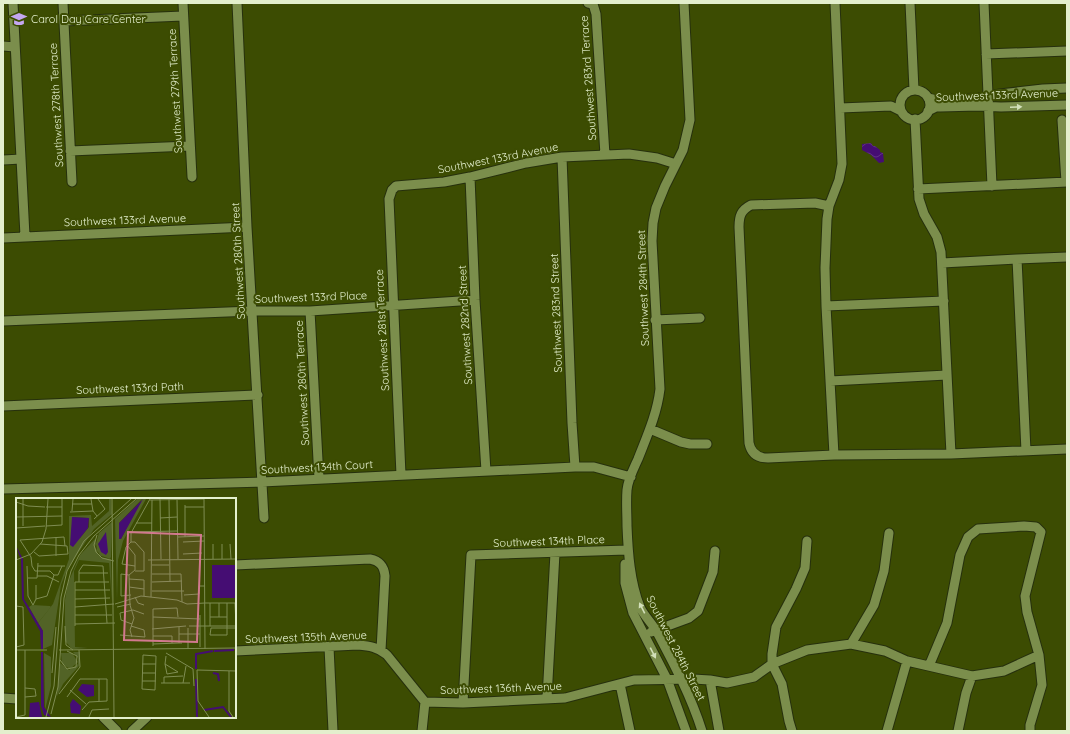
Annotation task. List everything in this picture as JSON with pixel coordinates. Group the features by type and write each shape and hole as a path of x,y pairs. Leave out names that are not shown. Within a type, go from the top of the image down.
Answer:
{"street":[{"path":"13,3 25,236"},
{"name":"Southwest 278th Terrace","path":"63,3 72,182"},
{"name":"Southwest 279th Terrace","path":"183,3 192,177"},
{"name":"Southwest 280th Street","path":"237,3 247,226 264,518"},
{"name":"Southwest 283rd Terrace","path":"588,3 593,4 596,14 605,155"},
{"name":"Southwest 284th Street","path":"684,3 690,120 683,150 665,186 656,208 653,223 652,241 655,320 660,390 658,404 650,429 630,477 627,488 628,550 631,573 640,607 655,630 681,679 702,731"},
{"path":"834,455 825,268 829,206 839,180 842,164 835,3"},
{"path":"910,3 914,90"},
{"path":"984,3 992,186"},
{"path":"64,21 184,16"},
{"path":"3,46 15,47"},
{"path":"986,54 1067,51"},
{"name":"Southwest 133rd Avenue","path":"928,98 937,100 978,98 1043,89 1067,88"},
{"path":"1043,89 1044,106"},
{"path":"891,106 901,111 908,118 915,119 923,117 928,111 928,98 922,92 914,90 906,92 901,100 901,111"},
{"path":"840,108 891,106 901,100"},
{"name":"Southwest 133rd Avenue","path":"928,111 936,107 1067,105"},
{"path":"915,119 918,189 921,207 933,230 941,252 951,454"},
{"path":"918,189 1066,182 1066,155 1062,120"},
{"path":"70,151 190,146"},
{"name":"Southwest 133rd Avenue","path":"396,186 444,182 526,163 562,157 629,154 657,158 676,164"},
{"name":"Southwest 283nd Street","path":"562,157 575,468"},
{"path":"3,160 21,160"},
{"name":"Southwest 282nd Street","path":"470,177 475,300 486,472"},
{"name":"Southwest 281st Terrace","path":"396,186 392,190 389,199 401,475"},
{"path":"829,206 815,202 751,205 740,214 739,227 749,443 756,456 764,458 834,455 951,454 1067,449"},
{"name":"Southwest 133rd Avenue","path":"3,238 247,226"},
{"path":"942,263 1067,257"},
{"path":"1017,259 1026,450"},
{"name":"Southwest 133rd Place","path":"3,321 310,311 475,300"},
{"path":"826,306 944,301"},
{"name":"Southwest 280th Terrace","path":"310,311 319,479"},
{"path":"655,320 700,318"},
{"path":"830,381 947,375"},
{"name":"Southwest 133rd Path","path":"3,406 258,395"},
{"path":"650,429 681,442 690,444 706,444"},
{"name":"Southwest 134th Court","path":"3,489 262,482 594,467 630,477"},
{"path":"929,666 947,623 960,554 968,537 978,529 1024,526 1036,527 1041,532 1025,596 1027,612 1039,655 1042,686 1030,725 1030,731"},
{"path":"851,644 874,605 884,571 889,533"},
{"path":"792,731 782,684 772,664 772,654 776,627 805,568 808,541"},
{"name":"Southwest 284th Street","path":"628,550 625,563 625,583 633,613 667,679 686,731"},
{"name":"Southwest 134th Place","path":"463,703 471,555 628,550"},
{"path":"644,635 689,618 698,611 713,572 715,551"},
{"path":"546,698 555,553"},
{"path":"236,565 370,559 380,563 385,572 386,583 381,650"},
{"name":"Southwest 136th Avenue","path":"425,702 463,703 565,698 634,680 681,679 710,680 727,683 754,677 772,664 808,650 851,644 885,651 907,662 972,676 1004,671 1039,655"},
{"path":"328,647 333,731"},
{"name":"Southwest 135th Avenue","path":"236,651 328,647 374,647 387,655 425,702"},
{"path":"887,731 907,662"},
{"path":"958,731 966,693 972,676"},
{"path":"710,680 720,731"},
{"path":"620,684 630,731"},
{"path":"3,698 16,699"},
{"path":"422,731 425,702"},
{"path":"104,718 118,731"},
{"path":"132,731 146,718"}],"water":[{"path":"871,143 883,153 884,162 879,163 871,155 862,150 862,144"}],"place":[{"name":"Carol Day Care Center","path":"19,19"}]}
